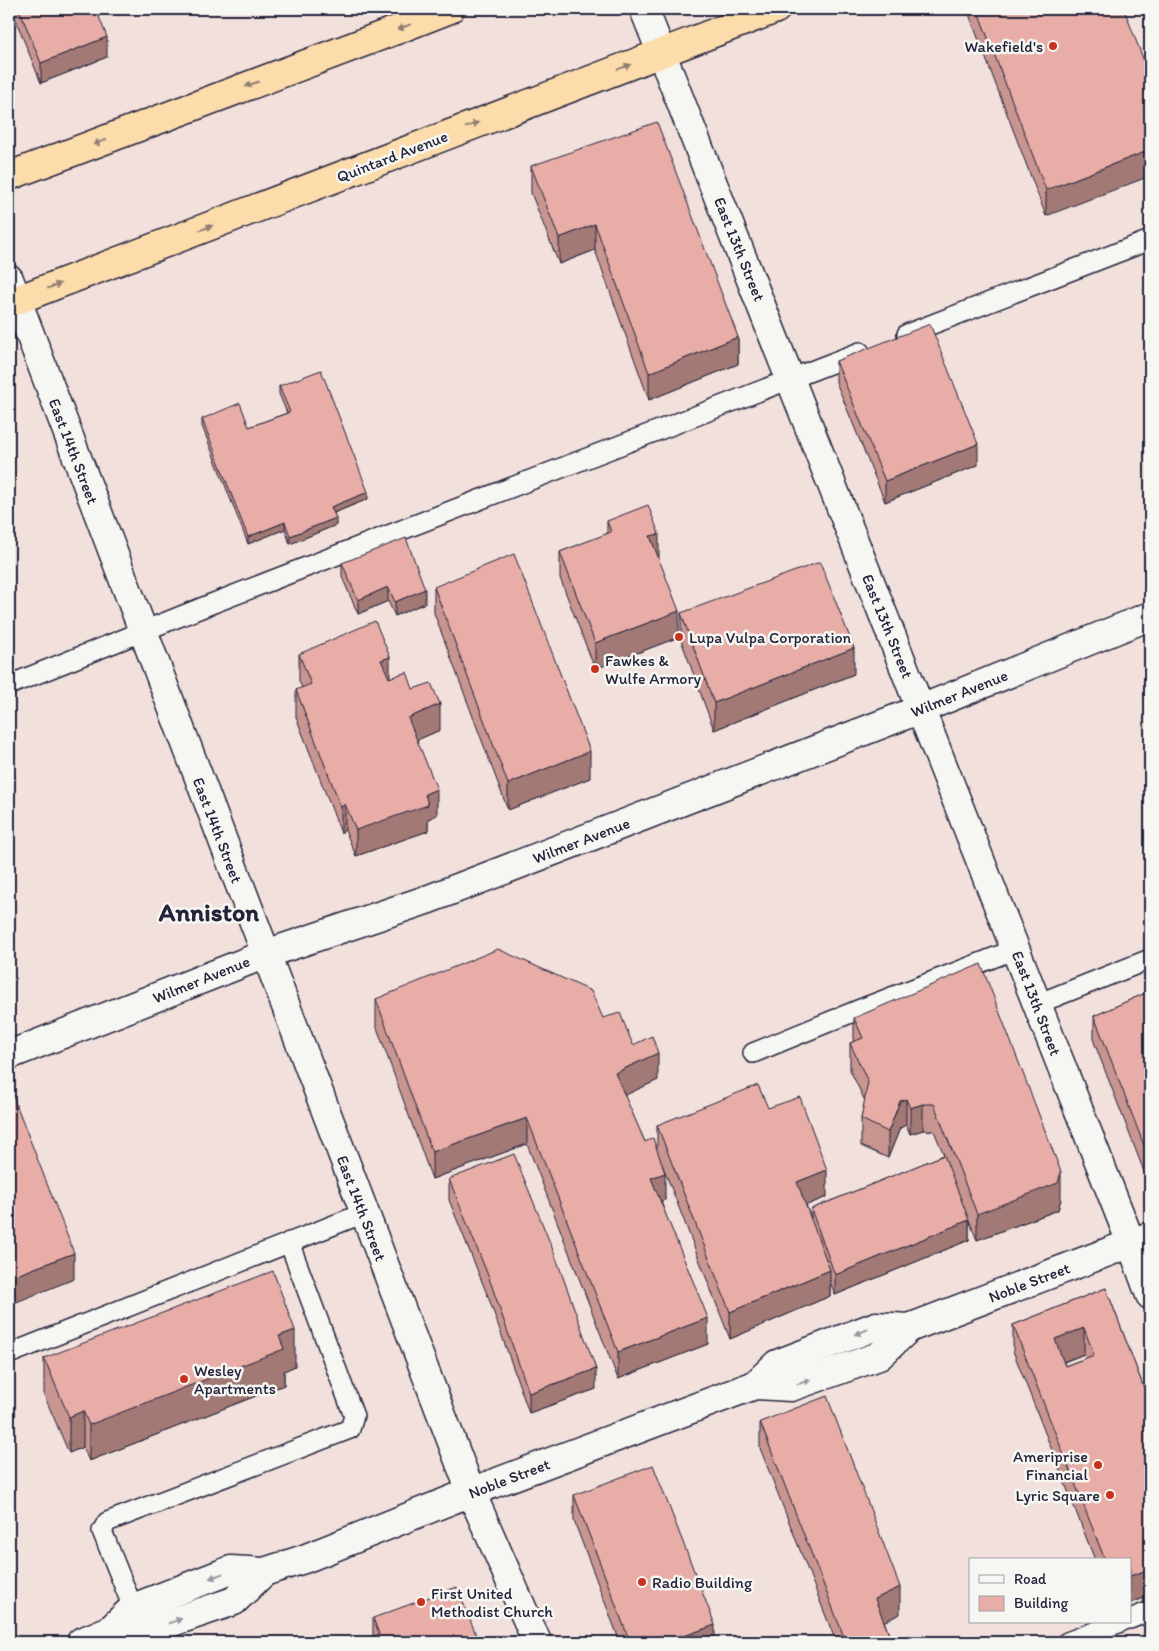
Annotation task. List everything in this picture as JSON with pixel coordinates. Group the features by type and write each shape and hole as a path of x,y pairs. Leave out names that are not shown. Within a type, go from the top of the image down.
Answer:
{"highway":[{"path":"9,176 450,9"},
{"name":"Quintard Avenue","path":"11,294 776,9"}],"street":[{"name":"East 13th Street","path":"644,9 1038,1004 1141,1240 1150,1295"},
{"name":"East 14th Street","path":"11,294 143,631 470,1492 537,1642"},
{"name":"Wilmer Avenue","path":"9,1055 266,954 429,899 920,709 1150,616"},
{"name":"Noble Street","path":"81,1642 110,1630 132,1608 231,1570 264,1572 304,1559 470,1492 756,1385 791,1387 879,1356 909,1328 1141,1240"},
{"name":"Noble Street","path":"110,1630 146,1632 234,1601 264,1572"}],"lane":[{"path":"892,340 1150,240"},
{"path":"9,685 143,631 874,347"},
{"path":"753,1053 1016,949"},
{"path":"1038,1004 1150,959"},
{"path":"9,1354 364,1212"},
{"path":"132,1608 102,1531 107,1522 350,1429 354,1416 289,1242"},
{"path":"1132,1618 1150,1611"},
{"path":"1067,1642 1116,1624"}],"building":[{"path":"19,9 96,9 107,37 41,63"},
{"path":"977,9 1124,9 1150,77 1150,150 1046,190"},
{"path":"657,122 738,337 649,373 595,224 559,238 531,166"},
{"path":"930,324 978,444 885,481 836,361"},
{"path":"321,370 368,492 331,507 336,518 290,536 285,522 248,537 202,419 240,403 249,427 290,412 279,386"},
{"path":"648,505 659,534 650,536 679,611 595,643 560,552 611,532 607,521"},
{"path":"406,538 425,589 395,602 388,587 358,600 342,563"},
{"path":"514,554 590,751 508,784 434,587"},
{"path":"820,562 854,648 714,703 681,613"},
{"path":"375,621 390,657 381,660 389,678 407,672 413,689 431,683 440,704 408,718 437,789 425,794 428,805 356,830 345,804 341,807 296,690 311,684 299,654"},
{"path":"498,949 591,991 603,1018 620,1013 633,1045 652,1036 658,1053 615,1073 645,1142 653,1138 665,1173 651,1178 708,1318 618,1352 527,1118 432,1152 376,999"},
{"path":"981,964 1061,1172 1058,1183 977,1214 934,1104 923,1104 910,1108 906,1099 900,1101 888,1132 861,1119 868,1082 850,1043 863,1038 854,1018"},
{"path":"1150,991 1150,1146 1145,1148 1094,1016"},
{"path":"758,1085 768,1108 800,1097 827,1170 797,1182 830,1270 730,1312 657,1125"},
{"path":"9,1086 74,1253 9,1278"},
{"path":"514,1154 555,1255 596,1369 529,1393 489,1278 449,1179"},
{"path":"944,1155 969,1220 835,1275 811,1209"},
{"path":"273,1271 295,1330 279,1336 284,1349 89,1425 83,1411 69,1417 44,1358"},
{"name":"Lyric Square","path":"1106,1288 1150,1404 1150,1569 1132,1575 1132,1558 1104,1558 1013,1325","holes":["1084,1328 1094,1355 1065,1366 1055,1339"]},
{"path":"827,1396 900,1587 875,1599 892,1642 846,1642 760,1422"},
{"name":"Radio Building","path":"653,1465 715,1625 667,1642 630,1642 574,1495"},
{"path":"457,1587 479,1642 357,1642 379,1634 373,1618"},
{"path":"349,1638 351,1642 337,1642"}],"place":[{"name":"Wakefield's","path":"1053,46"},
{"name":"Lupa Vulpa Corporation","path":"679,637"},
{"name":"Fawkes & Wulfe Armory","path":"595,669"},
{"name":"Wesley Apartments","path":"184,1379"},
{"name":"Ameriprise Financial","path":"1098,1465"},
{"name":"Lyric Square","path":"1110,1495"},
{"name":"Radio Building","path":"642,1582"},
{"name":"First United Methodist Church","path":"421,1602"}],"district":[{"name":"Anniston","path":"209,912"}]}
